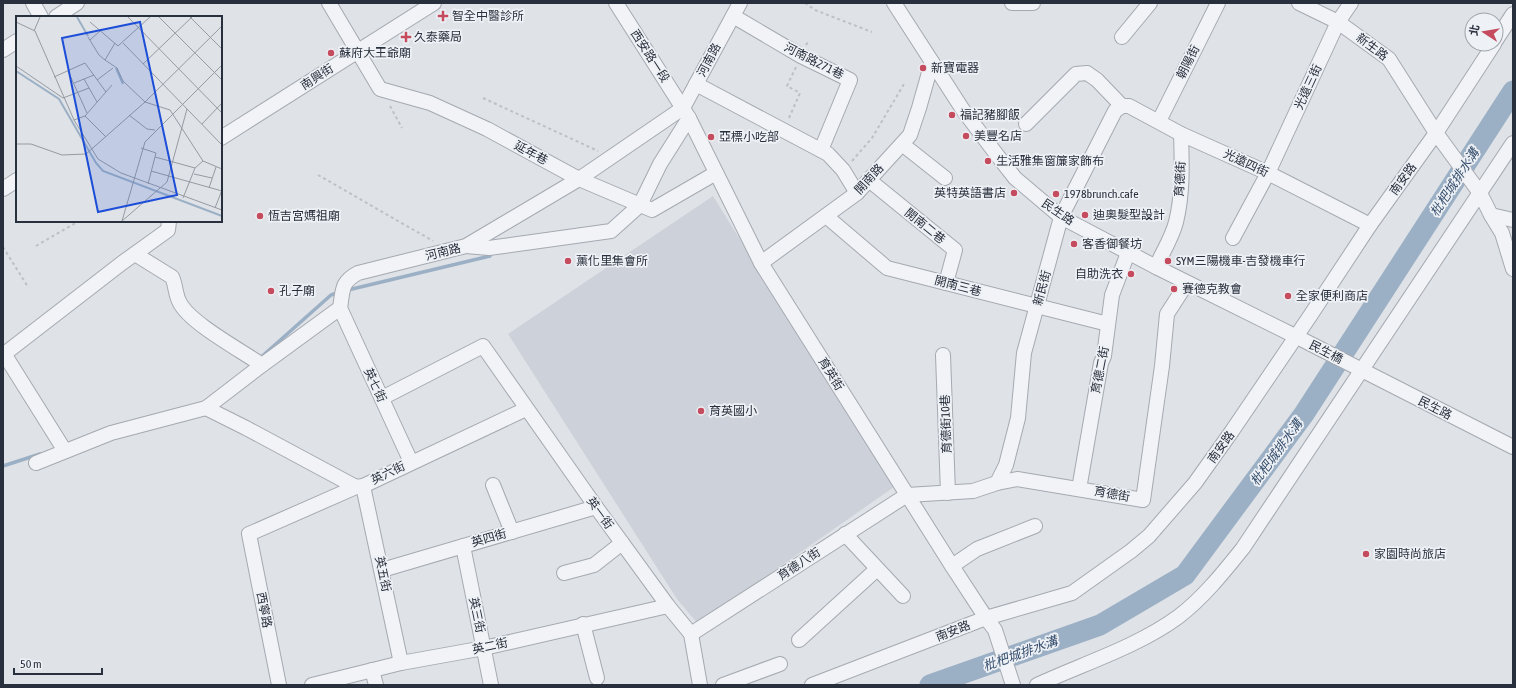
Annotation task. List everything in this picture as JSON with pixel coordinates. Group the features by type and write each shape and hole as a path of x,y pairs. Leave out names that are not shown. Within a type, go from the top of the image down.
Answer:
{"street":[{"path":"33,3 40,16"},
{"path":"58,16 78,3"},
{"path":"328,3 380,89"},
{"name":"南興街","path":"222,137 434,3"},
{"name":"西安路一段","path":"616,3 686,113"},
{"name":"河南路","path":"340,308 344,285 354,275 466,246 686,113 696,84 740,3"},
{"name":"民生路","path":"894,3 963,110 1015,178 1061,217 1186,283 1298,338"},
{"path":"1012,3 1033,3"},
{"path":"1122,37 1150,3"},
{"name":"朝陽街","path":"1159,121 1218,3"},
{"name":"新生路","path":"1300,3 1338,22 1390,59 1436,133 1477,188"},
{"name":"光遠三街","path":"1233,238 1268,173 1338,22 1351,3"},
{"path":"1504,28 1513,14"},
{"name":"河南路271巷","path":"733,16 802,56 850,80 821,150"},
{"path":"3,50 16,42"},
{"name":"南安路","path":"812,685 986,618 1072,594 1149,536 1195,483 1298,338 1370,225 1436,133 1489,52"},
{"name":"開南路","path":"761,263 857,193 910,136 932,62"},
{"path":"1026,124 1076,74 1087,73 1097,80 1122,106"},
{"path":"696,84 828,154 843,170 857,193"},
{"name":"延年巷","path":"380,89 438,107 487,129 579,179 652,210 716,172"},
{"name":"光遠四街","path":"1122,106 1129,106 1181,134 1268,173 1370,225"},
{"name":"新民街","path":"997,483 1006,465 1018,418 1024,353 1061,217 1115,111 1122,106"},
{"path":"466,246 489,248 611,230 640,205 686,113"},
{"name":"育英街","path":"686,113 761,263 952,566 995,630 1013,685"},
{"name":"育德街","path":"1156,267 1175,224 1181,178 1181,134"},
{"path":"1037,685 1151,634 1178,617 1202,595 1243,548 1477,188 1513,143"},
{"path":"902,144 945,178"},
{"name":"開南二巷","path":"869,180 955,250 946,283"},
{"path":"3,189 16,181"},
{"path":"1477,188 1491,216 1502,233 1513,269"},
{"name":"開南三巷","path":"826,216 887,268 1108,324"},
{"path":"1491,216 1513,220"},
{"path":"66,451 3,353 135,254 169,226"},
{"name":"育德二街","path":"1079,488 1101,363 1104,356 1112,295 1128,253"},
{"path":"135,254 172,277 180,304 194,320 262,365"},
{"name":"育德街","path":"907,494 973,491 997,483 1017,479 1079,488 1143,500 1162,366 1167,314 1186,283"},
{"path":"36,463 111,433 206,408 340,308"},
{"name":"英七街","path":"340,308 412,462"},
{"name":"民生橋","path":"1298,338 1359,369"},
{"name":"英一街","path":"382,398 483,346 596,507 668,606 691,634 700,685"},
{"name":"育德街10巷","path":"944,355 948,493"},
{"name":"民生路","path":"1359,369 1513,448"},
{"path":"206,408 360,487"},
{"name":"英六街","path":"249,534 360,487 526,409"},
{"path":"493,485 512,532"},
{"name":"英五街","path":"360,487 382,570 401,662"},
{"name":"育德八街","path":"691,634 907,494"},
{"name":"英四街","path":"382,570 596,507"},
{"path":"952,566 976,549 1035,526"},
{"name":"西寧路","path":"249,534 279,685"},
{"path":"846,534 903,596"},
{"path":"564,573 594,565 622,543"},
{"name":"英三街","path":"462,546 484,648 490,685"},
{"path":"799,640 877,569"},
{"name":"英二街","path":"312,685 401,662 484,648 583,624 668,606"},
{"path":"583,624 597,678"},
{"path":"723,685 780,664"},
{"path":"372,670 376,685"}],"path":[{"path":"805,3 815,10 872,32"},
{"path":"784,130 800,93 787,86 809,40"},
{"path":"843,170 872,138 904,84"},
{"path":"380,89 402,128"},
{"path":"483,98 611,157"},
{"path":"318,175 450,250"},
{"path":"36,246 77,222"},
{"path":"3,247 28,287"}],"shaded area":[{"name":"育英國小","path":"713,196 894,487 698,624 677,599 508,334"}],"waterway":[{"name":"枇杷城排水溝","path":"930,685 1100,625 1185,575 1304,414 1513,91"},
{"path":"348,290 490,256"},
{"path":"259,359 331,295 340,292"},
{"path":"3,466 40,454"}],"place":[{"name":"智全中醫診所","path":"443,16"},
{"name":"久泰藥局","path":"406,37"},
{"name":"蘇府大王爺廟","path":"331,53"},
{"name":"新寶電器","path":"923,68"},
{"name":"福記豬腳飯","path":"952,115"},
{"name":"美豐名店","path":"966,136"},
{"name":"亞標小吃部","path":"711,137"},
{"name":"生活雅集窗簾家飾布","path":"988,161"},
{"name":"英特英語書店","path":"1014,193"},
{"name":"1978brunch.cafe","path":"1056,194"},
{"name":"迪奧髮型設計","path":"1085,215"},
{"name":"恆吉宮媽祖廟","path":"260,216"},
{"name":"客香御餐坊","path":"1074,244"},
{"name":"薰化里集會所","path":"568,261"},
{"name":"SYM三陽機車-吉發機車行","path":"1168,261"},
{"name":"自助洗衣","path":"1131,274"},
{"name":"賽德克教會","path":"1174,289"},
{"name":"孔子廟","path":"271,291"},
{"name":"全家便利商店","path":"1288,296"},
{"name":"育英國小","path":"701,411"},
{"name":"家園時尚旅店","path":"1366,554"}]}
